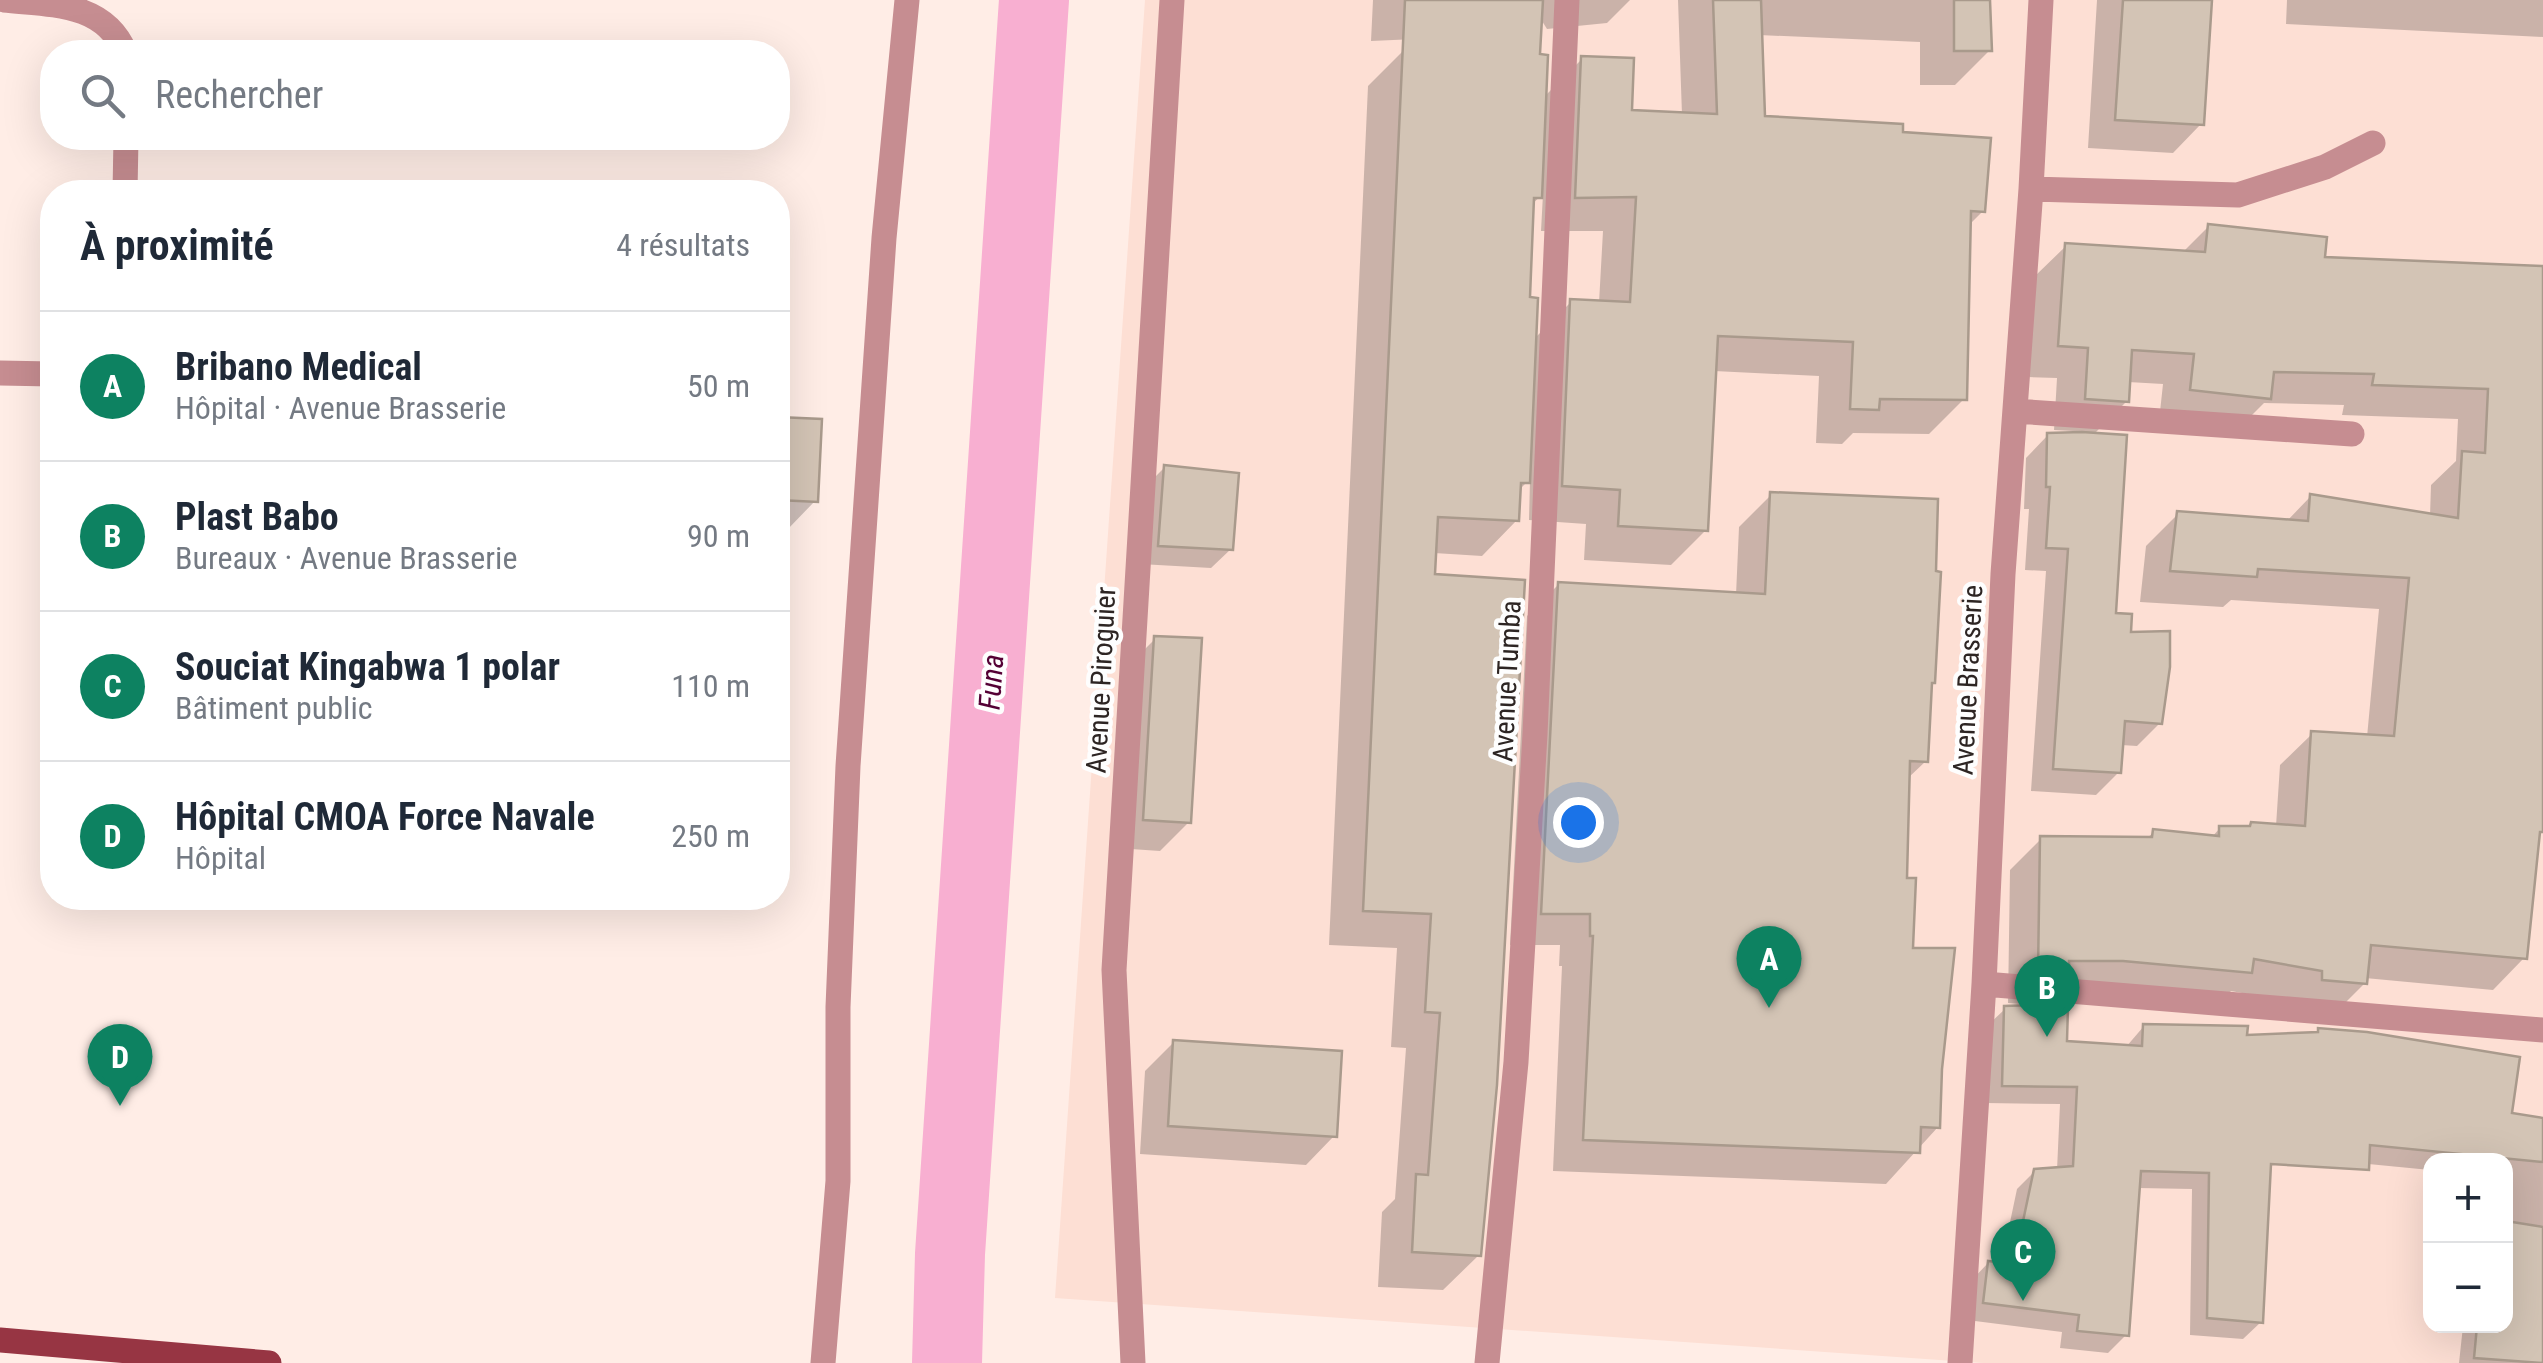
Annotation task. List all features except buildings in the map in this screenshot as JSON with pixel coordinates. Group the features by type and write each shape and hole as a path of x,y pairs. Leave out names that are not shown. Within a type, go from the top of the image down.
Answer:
{"main road":[{"path":"0,1340 269,1363"}],"street":[{"path":"4,0 73,7 97,17 119,40"},
{"path":"823,1363 838,1181 838,1008 850,728 884,238 908,0"},
{"name":"Avenue Piroguier","path":"1133,1363 1114,970 1172,0"},
{"name":"Avenue Tumba","path":"1487,1363 1516,1062 1533,772 1566,0"},
{"name":"Avenue Brasserie","path":"1960,1363 1984,984 2003,574 2031,189 2040,0"},
{"path":"2031,189 2238,195 2325,167 2373,143"},
{"path":"125,180 126,150"},
{"path":"0,372 40,374"},
{"path":"2015,410 2352,434"},
{"path":"1984,984 2543,1030"}],"shaded area":[{"path":"1145,0 2543,0 2543,1363 1983,1363 1055,1298"}],"waterway":[{"name":"Funa","path":"947,1363 950,1254 1034,0"}],"place":[{"name":"Bribano Medical","path":"1769,1008"},
{"name":"Plast Babo","path":"2047,1037"},
{"name":"Hôpital CMOA Force Navale","path":"120,1106"},
{"name":"Souciat Kingabwa 1 polar","path":"2023,1301"}]}
